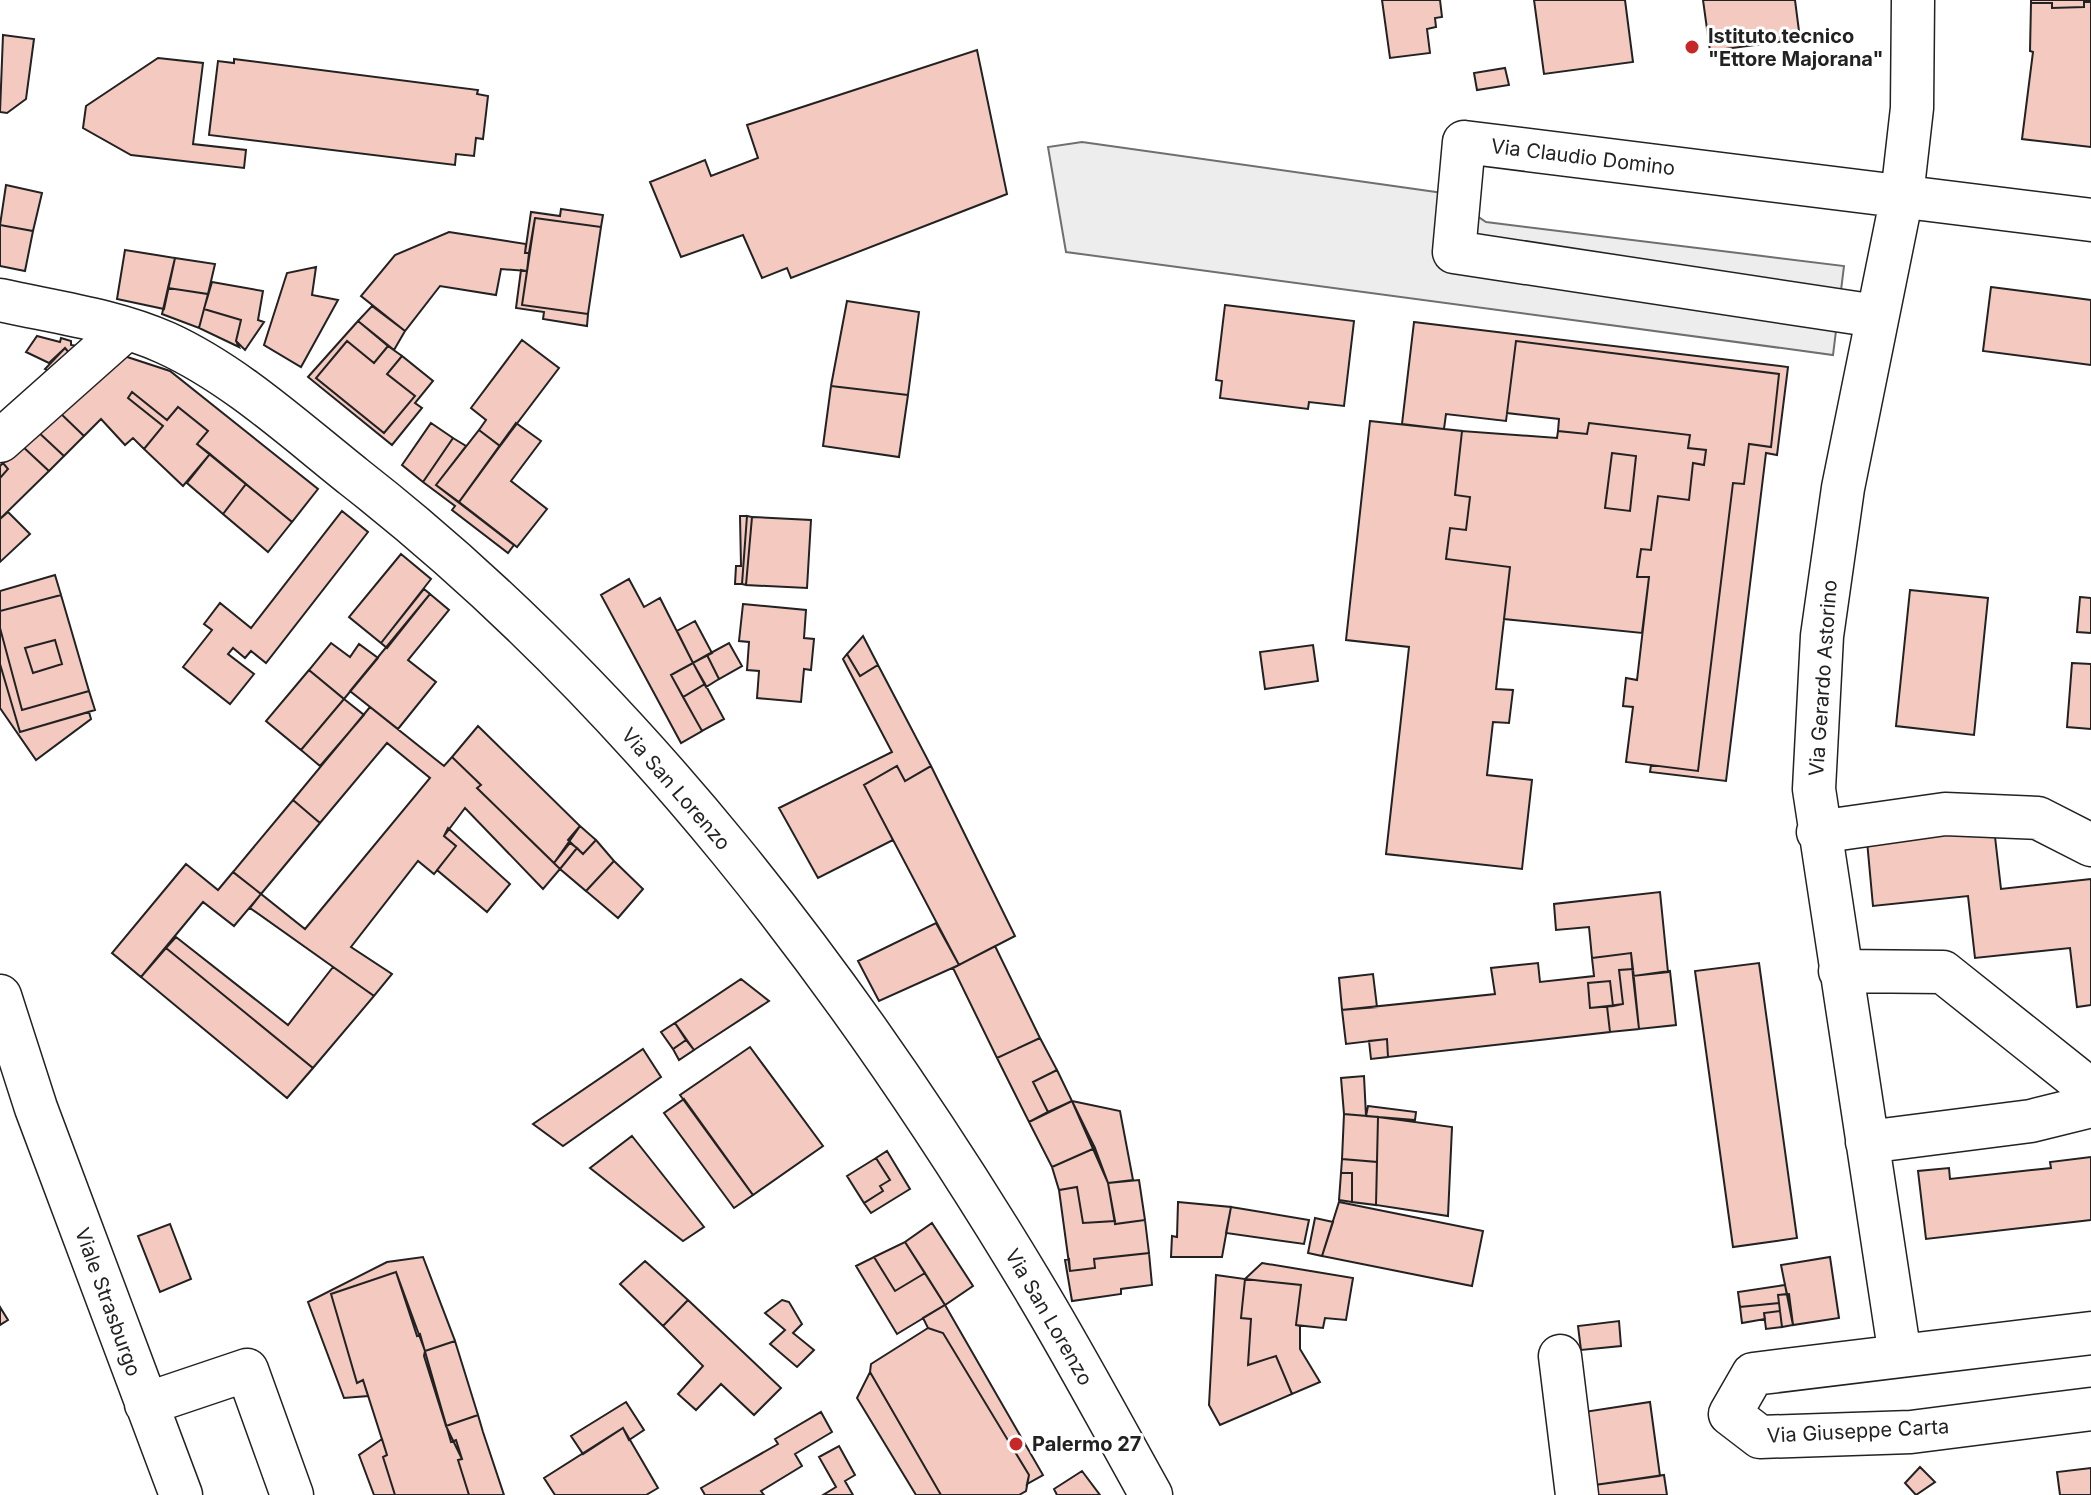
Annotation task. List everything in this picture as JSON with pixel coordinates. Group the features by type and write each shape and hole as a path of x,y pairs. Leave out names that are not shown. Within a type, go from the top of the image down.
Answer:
{"street":[{"name":"Via Gerardo Astorino","path":"1900,1356 1818,832 1814,789 1822,636 1843,488 1902,196 1912,108 1913,0"},
{"name":"Via Claudio Domino","path":"1876,316 1454,252 1464,142 2091,220"},
{"name":"Via San Lorenzo","path":"0,300 126,329 165,342 200,361 385,501 517,616 635,739 764,893 844,999 915,1102 1033,1286 1151,1495"},
{"path":"0,441 126,329"},
{"path":"1818,832 1945,814 2038,818 2091,845"},
{"path":"1840,971 1943,972 2091,1090"},
{"name":"Viale Strasburgo","path":"0,996 36,1108 181,1495"},
{"name":"Viale Strasburgo","path":"0,1049 36,1108"},
{"path":"1867,1142 2031,1121 2091,1106"},
{"name":"Via Giuseppe Carta","path":"2091,1333 1753,1374 1730,1414 1760,1437 1911,1432 2091,1409"},
{"path":"1560,1356 1577,1495"},
{"path":"146,1404 247,1370 292,1495"}],"shaded area":[{"path":"1082,142 1443,193 1486,222 1844,266 1833,355 1066,252 1048,147"}],"building":[{"path":"1382,0 1440,0 1442,17 1435,18 1436,27 1427,29 1430,53 1390,58"},
{"path":"1534,0 1625,0 1633,62 1544,74"},
{"path":"1703,0 1795,0 1800,39 1710,51"},
{"path":"2031,0 2091,2 2084,2 2084,7 2052,8 2052,3 2031,3"},
{"path":"2084,2 2091,2 2091,147 2022,139 2033,52 2030,51 2031,3 2052,3 2052,8 2084,7"},
{"path":"3,35 34,39 26,99 7,113 0,112"},
{"path":"977,50 1007,194 791,278 787,268 762,278 743,235 681,257 650,182 705,160 711,176 758,158 747,125"},
{"path":"158,58 203,63 193,144 246,150 244,168 131,155 83,128 86,106"},
{"path":"234,59 478,90 477,94 488,96 483,139 476,138 474,156 456,154 455,165 209,135 218,61 234,63"},
{"path":"1505,68 1509,85 1477,90 1474,73"},
{"path":"6,185 42,193 33,231 0,225"},
{"path":"561,209 603,215 601,227 535,218 529,253 525,253 531,212 560,216"},
{"path":"535,218 601,227 588,314 522,305"},
{"path":"0,225 33,231 25,271 0,266"},
{"path":"449,232 526,244 525,253 529,253 527,271 501,269 496,295 440,286 405,331 361,296 395,255"},
{"path":"125,250 175,258 164,309 117,299"},
{"path":"175,258 215,264 208,294 168,288"},
{"path":"316,267 312,295 338,300 301,367 264,345 287,273"},
{"path":"521,270 527,271 522,305 588,314 587,326 543,319 544,312 516,308"},
{"path":"212,282 263,291 258,320 264,322 245,350 236,341 241,320 204,309"},
{"path":"1991,287 2091,300 2091,365 1983,351"},
{"path":"168,288 208,294 199,328 162,314"},
{"path":"847,301 919,312 908,395 831,386"},
{"path":"1225,305 1354,321 1344,406 1309,402 1308,409 1220,398 1222,381 1216,380"},
{"path":"372,306 405,331 394,350 358,321"},
{"path":"204,309 241,320 236,341 239,347 199,328"},
{"path":"358,321 388,346 374,363 347,341 316,378 384,433 415,396 387,374 402,356 433,381 415,403 422,408 392,445 308,377"},
{"path":"1414,322 1788,367 1777,455 1766,453 1726,781 1650,772 1651,765 1698,771 1733,483 1744,484 1749,444 1771,447 1779,374 1516,341 1506,421 1446,414 1444,429 1402,424"},
{"path":"37,336 60,342 61,338 71,341 71,345 90,348 76,361 65,348 49,363 26,352"},
{"path":"522,340 559,368 500,446 479,430 486,420 471,408"},
{"path":"347,341 374,363 388,346 402,356 387,374 415,396 384,433 316,378"},
{"path":"1516,341 1779,374 1771,447 1749,444 1744,484 1733,483 1698,771 1626,762 1633,707 1623,706 1626,678 1637,680 1649,577 1637,577 1641,549 1651,550 1658,496 1689,500 1693,463 1704,465 1706,450 1688,448 1690,435 1589,423 1587,434 1558,431 1559,419 1507,413"},
{"path":"65,348 76,361 59,377 45,369"},
{"path":"115,353 170,371 318,489 292,522 197,444 208,431 178,407 167,420 132,392 128,398 163,426 144,449 133,438 125,445 101,419 84,436 57,410"},
{"path":"831,386 908,395 899,457 823,446"},
{"path":"132,392 167,420 178,407 208,431 197,444 210,454 183,486 144,449 163,426 128,398"},
{"path":"57,410 84,436 64,456 36,430"},
{"path":"1370,421 1462,431 1455,495 1470,497 1466,530 1450,528 1446,559 1510,567 1496,689 1513,690 1509,723 1493,722 1487,775 1532,780 1522,869 1386,854 1409,647 1346,640"},
{"path":"431,423 453,438 423,482 402,465"},
{"path":"516,423 541,441 511,481 547,509 517,547 459,502"},
{"path":"1589,423 1690,435 1688,448 1706,450 1704,465 1693,463 1689,500 1658,496 1651,550 1641,549 1637,577 1649,577 1642,633 1504,619 1510,567 1446,559 1450,528 1466,530 1470,497 1455,495 1462,431 1557,438 1558,431 1587,434"},
{"path":"36,430 64,456 49,471 21,445"},
{"path":"479,430 500,446 459,502 436,485"},
{"path":"453,438 466,446 436,485 514,545 508,553 452,510 455,506 423,482"},
{"path":"21,445 49,471 0,519 0,478 8,469 3,463"},
{"path":"1612,453 1636,456 1630,511 1605,508"},
{"path":"210,454 246,484 223,514 187,483"},
{"path":"3,463 8,469 0,478 0,466"},
{"path":"246,484 292,522 268,552 223,514"},
{"path":"342,511 368,532 266,663 251,651 245,658 233,648 228,654 254,674 230,704 183,667 212,630 204,624 220,603 251,628"},
{"path":"8,512 30,534 0,562 0,519"},
{"path":"740,516 747,516 742,584 735,584 736,566 741,566"},
{"path":"747,516 752,517 746,585 742,584"},
{"path":"752,517 811,520 807,588 746,585"},
{"path":"401,554 431,579 381,643 349,617"},
{"path":"55,575 61,595 0,611 0,591"},
{"path":"629,579 644,607 660,598 693,663 671,675 702,731 681,743 601,595"},
{"path":"424,589 430,594 387,648 381,643"},
{"path":"1910,590 1988,598 1974,735 1896,726"},
{"path":"430,594 449,610 408,660 436,682 398,729 350,691"},
{"path":"61,595 89,691 22,710 0,628 0,611"},
{"path":"2080,597 2091,598 2091,633 2077,632"},
{"path":"743,604 806,610 804,638 814,639 811,670 804,669 801,702 757,698 759,671 747,670 749,642 739,641"},
{"path":"695,621 712,653 693,663 677,631"},
{"path":"0,628 22,710 89,691 95,710 20,732 0,664"},
{"path":"863,636 878,665 860,676 847,654"},
{"path":"55,640 62,664 33,673 25,648"},
{"path":"331,643 350,657 359,644 378,658 344,699 309,670"},
{"path":"729,643 742,666 719,679 707,655"},
{"path":"1313,645 1318,681 1265,689 1260,652"},
{"path":"847,654 860,676 878,665 931,766 905,781 897,766 864,785 893,840 818,878 779,808 892,752 843,659"},
{"path":"707,655 719,679 706,687 693,663"},
{"path":"693,663 705,684 683,697 671,675"},
{"path":"2072,663 2091,664 2091,729 2067,727"},
{"path":"0,664 20,732 89,712 91,719 36,760 0,708"},
{"path":"309,670 344,699 301,750 266,721"},
{"path":"705,684 724,719 702,731 683,697"},
{"path":"344,699 364,715 320,766 301,750"},
{"path":"370,707 444,766 452,757 481,785 477,788 560,869 543,889 465,808 444,836 456,846 434,874 418,861 351,947 392,974 374,996 250,908 261,894 305,929 430,778 387,743 320,823 293,800"},
{"path":"478,726 580,826 554,863 477,788 481,785 452,757"},
{"path":"897,766 905,781 931,766 1015,936 959,965 864,785"},
{"path":"293,800 320,823 261,894 233,872"},
{"path":"580,826 596,840 583,854 568,840"},
{"path":"448,828 510,884 487,912 437,870 456,846 444,836"},
{"path":"1994,828 2001,889 2091,879 2091,1005 2077,1007 2070,948 1975,958 1968,896 1873,906 1867,841"},
{"path":"596,840 614,861 586,891 560,869 577,848 583,854"},
{"path":"570,843 577,848 560,869 554,863"},
{"path":"614,861 643,889 618,918 586,891"},
{"path":"186,864 218,890 233,872 261,894 234,926 203,902 141,977 112,953"},
{"path":"1660,892 1668,972 1633,976 1631,953 1592,958 1589,927 1556,930 1554,904"},
{"path":"936,923 959,965 879,1001 858,961"},
{"path":"176,937 288,1025 333,967 374,996 313,1068 166,948"},
{"path":"995,946 1040,1038 997,1058 953,968"},
{"path":"166,948 313,1068 287,1098 141,977"},
{"path":"1631,953 1633,969 1619,970 1623,1004 1613,1006 1610,981 1588,983 1590,1008 1607,1006 1610,1032 1388,1057 1387,1039 1346,1044 1342,1010 1495,994 1491,968 1538,963 1540,982 1594,976 1592,958"},
{"path":"1759,963 1797,1238 1733,1247 1695,971"},
{"path":"1633,969 1639,1029 1610,1032 1607,1006 1623,1004 1619,970"},
{"path":"1670,971 1676,1025 1639,1029 1633,976"},
{"path":"1373,974 1377,1007 1342,1010 1339,978"},
{"path":"741,979 769,1001 694,1050 675,1023"},
{"path":"1610,981 1613,1006 1590,1008 1588,983"},
{"path":"675,1023 686,1040 673,1049 661,1032"},
{"path":"1040,1038 1057,1070 1033,1082 1048,1112 1029,1122 997,1058"},
{"path":"1387,1039 1388,1057 1371,1059 1369,1041"},
{"path":"686,1040 694,1050 679,1060 673,1049"},
{"path":"750,1047 823,1146 753,1195 680,1095"},
{"path":"643,1049 661,1077 563,1146 533,1124"},
{"path":"1057,1070 1072,1101 1048,1112 1033,1082"},
{"path":"1364,1076 1366,1116 1344,1114 1341,1078"},
{"path":"684,1099 753,1195 734,1208 664,1113"},
{"path":"1072,1101 1120,1111 1133,1180 1108,1183"},
{"path":"1072,1101 1095,1148 1052,1167 1029,1122"},
{"path":"1368,1106 1416,1112 1415,1120 1366,1116"},
{"path":"1344,1114 1378,1117 1377,1162 1342,1159"},
{"path":"1378,1117 1452,1127 1448,1216 1376,1205"},
{"path":"632,1136 704,1227 683,1241 590,1168"},
{"path":"1095,1148 1108,1183 1115,1221 1083,1223 1077,1187 1059,1190 1052,1167"},
{"path":"887,1151 910,1189 871,1213 864,1203 883,1191 880,1186 890,1180 876,1158"},
{"path":"2091,1157 2091,1220 1926,1239 1918,1171 1949,1168 1950,1179 2051,1168 2050,1162"},
{"path":"876,1158 890,1180 880,1186 883,1191 864,1203 847,1176"},
{"path":"1342,1159 1377,1162 1376,1205 1352,1202 1352,1173 1341,1173"},
{"path":"1341,1173 1352,1173 1352,1202 1339,1200"},
{"path":"1139,1180 1145,1220 1115,1224 1108,1183"},
{"path":"1077,1187 1083,1223 1115,1221 1115,1224 1145,1220 1149,1253 1094,1259 1095,1268 1070,1271 1059,1190"},
{"path":"1178,1202 1231,1207 1222,1257 1171,1257 1172,1236 1177,1237"},
{"path":"1339,1202 1483,1231 1472,1286 1322,1256"},
{"path":"1231,1207 1309,1220 1304,1244 1226,1233"},
{"path":"1315,1218 1333,1222 1322,1256 1308,1253"},
{"path":"932,1223 973,1286 945,1305 905,1242"},
{"path":"170,1224 191,1279 160,1292 138,1236"},
{"path":"905,1242 925,1273 895,1291 874,1257"},
{"path":"1149,1253 1152,1285 1121,1289 1121,1294 1072,1301 1065,1260 1069,1259 1070,1271 1095,1268 1094,1259"},
{"path":"423,1257 455,1341 425,1351 396,1272 331,1294 357,1383 363,1380 368,1396 344,1398 308,1302 387,1262"},
{"path":"874,1257 895,1291 925,1273 945,1305 897,1334 856,1266"},
{"path":"1830,1257 1839,1318 1793,1325 1781,1265"},
{"path":"645,1261 688,1300 663,1326 620,1284"},
{"path":"1262,1263 1353,1278 1346,1320 1325,1318 1323,1328 1296,1325 1301,1285 1245,1279"},
{"path":"396,1272 417,1336 420,1334 451,1442 456,1440 462,1459 458,1460 469,1495 395,1495 383,1457 387,1455 363,1380 357,1383 331,1294"},
{"path":"1216,1275 1245,1279 1241,1318 1251,1319 1248,1365 1276,1356 1292,1394 1220,1425 1209,1405"},
{"path":"1245,1279 1301,1285 1296,1325 1300,1326 1300,1349 1320,1382 1292,1394 1276,1356 1248,1365 1251,1319 1241,1318"},
{"path":"1785,1285 1787,1294 1778,1295 1779,1303 1740,1307 1738,1292"},
{"path":"1789,1294 1793,1325 1782,1327 1778,1295"},
{"path":"688,1300 781,1388 754,1415 721,1384 696,1410 678,1394 703,1366 663,1326"},
{"path":"782,1300 789,1302 802,1324 793,1333 814,1350 797,1367 770,1344 785,1330 765,1313"},
{"path":"1779,1303 1780,1311 1764,1313 1765,1319 1742,1323 1740,1307"},
{"path":"945,1305 1043,1475 1027,1484 1029,1475 943,1333 928,1328 923,1318"},
{"path":"0,1307 8,1320 0,1325"},
{"path":"1780,1311 1782,1327 1766,1329 1764,1313"},
{"path":"1619,1321 1621,1346 1581,1350 1578,1326"},
{"path":"928,1328 943,1333 1029,1475 1026,1491 1019,1495 941,1495 870,1372 871,1364"},
{"path":"455,1341 478,1415 446,1426 424,1356 425,1351"},
{"path":"870,1372 941,1495 916,1495 857,1398"},
{"path":"626,1402 644,1430 629,1440 623,1428 583,1454 571,1436"},
{"path":"1650,1402 1660,1476 1594,1485 1584,1412"},
{"path":"821,1412 832,1432 795,1454 802,1466 761,1491 764,1495 705,1495 701,1488 778,1444 775,1439"},
{"path":"478,1415 504,1495 469,1495 458,1460 462,1459 446,1426"},
{"path":"623,1428 658,1488 646,1495 555,1495 544,1478"},
{"path":"382,1439 387,1455 383,1457 395,1495 374,1495 359,1455"},
{"path":"839,1446 855,1475 845,1481 853,1495 823,1495 836,1487 819,1457"},
{"path":"1920,1467 1935,1482 1916,1495 1905,1483"},
{"path":"2091,1468 2091,1495 2060,1495 2057,1472"},
{"path":"1082,1471 1100,1495 1057,1495 1054,1489"},
{"path":"1664,1475 1667,1495 1595,1495 1594,1485"}],"place":[{"name":"Istituto tecnico \"Ettore Majorana\"","path":"1692,47"},
{"name":"Palermo 27","path":"1016,1444"}]}
